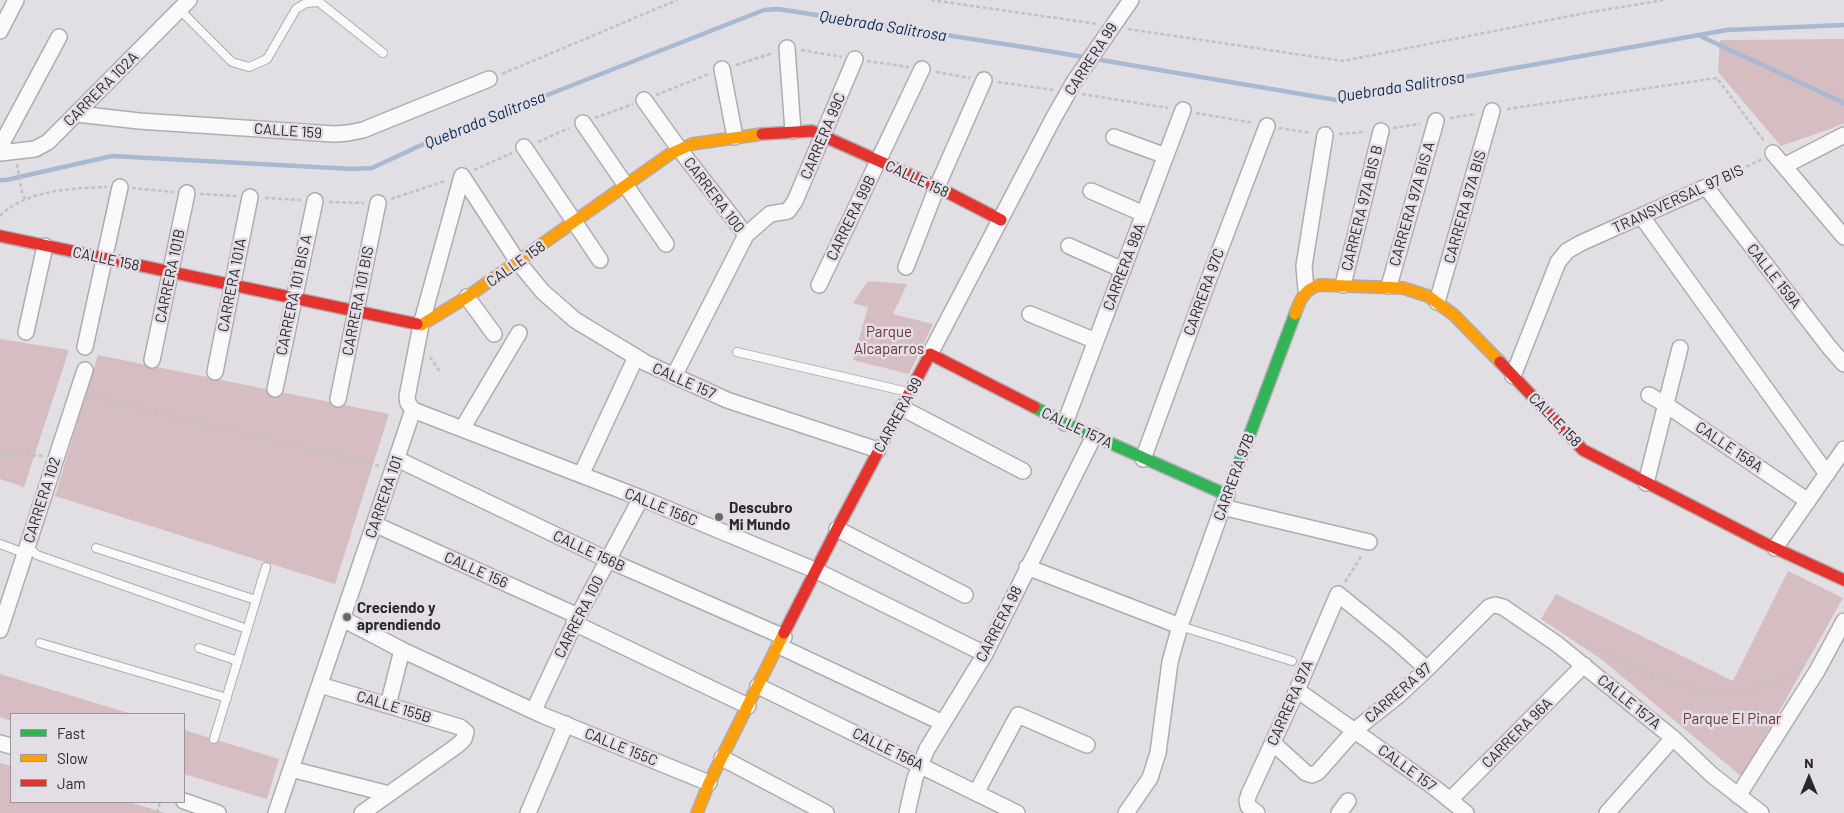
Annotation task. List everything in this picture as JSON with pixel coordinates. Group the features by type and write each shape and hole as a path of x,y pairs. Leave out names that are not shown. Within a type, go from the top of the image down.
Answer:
{"street":[{"path":"0,31 16,0"},
{"name":"CARRERA 99","path":"697,813 710,782 878,450 902,408 1053,119 1074,82 1131,0"},
{"name":"CARRERA 102A","path":"0,152 34,149 48,142 184,5"},
{"path":"0,147 59,37"},
{"path":"787,48 794,130"},
{"name":"CARRERA 99C","path":"746,235 770,214 788,212 795,201 855,59"},
{"path":"722,69 735,137"},
{"name":"CARRERA 99B","path":"818,285 922,69"},
{"name":"CALLE 159","path":"77,114 139,121 348,133 363,130 489,80"},
{"path":"906,267 937,188 984,80"},
{"name":"CARRERA 100","path":"644,100 746,235 674,376"},
{"name":"CARRERA 98A","path":"1065,423 1183,110"},
{"name":"CARRERA 97A BIS","path":"1437,302 1492,111"},
{"name":"CARRERA 97A BIS A","path":"1389,286 1436,121"},
{"path":"583,123 666,244"},
{"name":"CARRERA 97C","path":"1143,459 1267,126"},
{"name":"CALLE 158","path":"0,236 421,325 468,297 670,154 692,144 794,130 812,131 937,188 1001,220"},
{"name":"CARRERA 97A BIS B","path":"1343,285 1381,130"},
{"name":"CARRERA 97B","path":"1127,813 1150,778 1158,753 1170,662 1180,626 1300,301 1306,290 1304,266 1326,135"},
{"path":"1784,166 1844,135"},
{"path":"1114,137 1166,156"},
{"path":"524,147 600,260"},
{"path":"1773,153 1844,236"},
{"name":"CALLE 157","path":"462,176 518,262 543,292 575,320 636,357 727,400 878,450"},
{"name":"CARRERA 101","path":"276,813 413,410 408,404 407,397 421,325 462,176"},
{"path":"85,347 120,187"},
{"name":"TRANSVERSAL 97 BIS","path":"1513,376 1558,262 1567,251 1706,187"},
{"name":"CALLE 159A","path":"1706,187 1844,364"},
{"path":"1091,191 1144,214"},
{"name":"CARRERA 101B","path":"152,360 187,193"},
{"name":"CARRERA 101A","path":"215,372 250,198"},
{"name":"CARRERA 101 BIS A","path":"275,388 315,201"},
{"name":"CARRERA 101 BIS","path":"338,399 378,203"},
{"path":"1642,217 1827,474"},
{"path":"26,332 45,246"},
{"path":"1069,246 1122,270"},
{"name":"CALLE 158","path":"1306,290 1324,284 1389,286 1419,292 1437,302 1468,329 1583,450 1774,548 1844,580"},
{"path":"468,297 494,334"},
{"path":"1030,314 1096,341"},
{"path":"462,429 520,334"},
{"path":"1646,483 1664,404 1680,348"},
{"name":"CALLE 157A","path":"930,354 1065,423 1143,459 1225,501 1369,542"},
{"path":"580,475 636,357"},
{"name":"CARRERA 102","path":"0,630 85,370"},
{"name":"CALLE 158A","path":"1649,395 1808,501"},
{"path":"902,408 1023,471"},
{"name":"CALLE 156C","path":"413,410 641,498 817,571 985,654"},
{"name":"CARRERA 98","path":"907,813 915,778 927,749 985,654 1094,436"},
{"path":"1774,548 1844,449"},
{"name":"CALLE 156B","path":"395,464 608,560 782,642 943,723"},
{"name":"CARRERA 100","path":"534,710 576,619 641,498"},
{"name":"CALLE 156","path":"374,524 576,619 748,706"},
{"path":"837,530 965,595"},
{"path":"1027,568 1180,626"},
{"path":"1338,594 1428,669"},
{"name":"CARRERA 97A","path":"1255,811 1248,806 1249,794 1297,690 1338,594"},
{"name":"CALLE 157A","path":"1489,607 1495,605 1503,607 1557,644 1672,738 1712,775 1761,813"},
{"name":"CARRERA 97","path":"1272,743 1306,774 1312,775 1318,772 1355,730 1428,669 1489,607"},
{"name":"CALLE 155C","path":"343,619 402,650 534,710 710,782"},
{"path":"1738,796 1817,671 1844,621"},
{"path":"388,705 402,650"},
{"name":"CARRERA 96A","path":"1450,800 1584,666"},
{"name":"CALLE 155B","path":"320,685 460,727 466,732 464,739 458,745 389,794"},
{"name":"CALLE 156A","path":"758,686 1017,813"},
{"name":"CALLE 157","path":"1297,690 1355,730 1466,813"},
{"path":"976,793 1018,715 1087,745"},
{"path":"529,810 566,724"},
{"path":"1607,813 1672,738"},
{"path":"722,758 826,813"},
{"path":"291,770 389,794"},
{"path":"362,813 389,794"},
{"path":"185,802 218,813"}],"lane":[{"path":"184,5 232,62 249,67 267,59 296,10 306,3 319,2 384,53"},
{"path":"737,352 910,392"},
{"path":"0,544 26,550 247,629"},
{"path":"96,548 256,600"},
{"path":"214,739 266,566"},
{"path":"1180,626 1292,660"},
{"path":"40,643 227,698"},
{"path":"199,648 238,661"}],"path":[{"path":"489,80 677,0"},
{"path":"931,0 1108,32 1344,62 1584,13 1664,0"},
{"name":"TRANSVERSAL 97 BIS","path":"1706,187 1773,153"},
{"path":"17,170 25,199"},
{"path":"77,392 395,464"},
{"path":"0,453 57,456"},
{"path":"1338,594 1369,542"},
{"path":"1557,644 1565,635 1650,674 1704,692 1747,691 1778,681 1805,665 1817,671"}],"green space":[{"path":"1844,39 1844,123 1781,146 1718,72 1720,40"},
{"name":"Parque Alcaparros","path":"868,281 907,284 893,314 933,324 909,374 853,360 868,307 853,303"},
{"path":"0,339 69,350 24,487 0,479"},
{"path":"98,355 389,414 335,584 55,496"},
{"name":"Parque El Pinar","path":"1788,571 1843,598 1742,777 1601,659 1541,619 1556,594 1733,681"},
{"path":"0,674 129,713 10,713 10,721 0,717"},
{"path":"185,730 279,759 267,799 185,774"},
{"path":"0,763 10,766 10,803 132,803 165,813 0,813"}],"waterway":[{"name":"Quebrada Salitrosa","path":"0,180 112,156 352,169 372,168 430,141 764,10 778,9 1036,49 1336,100 1727,30 1844,25"},
{"name":"Quebrada Salitrosa","path":"1698,35 1844,103"}],"traffic: fast":[{"path":"1034,407 1065,423 1227,495 1295,314"}],"traffic: slow":[{"path":"417,324 421,325 467,297 670,154 692,144 762,134"},
{"path":"1295,314 1306,292 1320,285 1403,288 1428,296 1454,315 1500,362"},
{"path":"697,813 709,783 784,633"}],"traffic: jam":[{"path":"762,134 812,131 937,187 1001,220"},
{"path":"0,236 417,324"},
{"path":"784,633 930,354 1034,407"},
{"path":"1500,362 1583,450 1764,543 1844,580"}],"place":[{"name":"Descubro Mi Mundo","path":"719,517"},
{"name":"Creciendo y aprendiendo","path":"347,617"}]}
